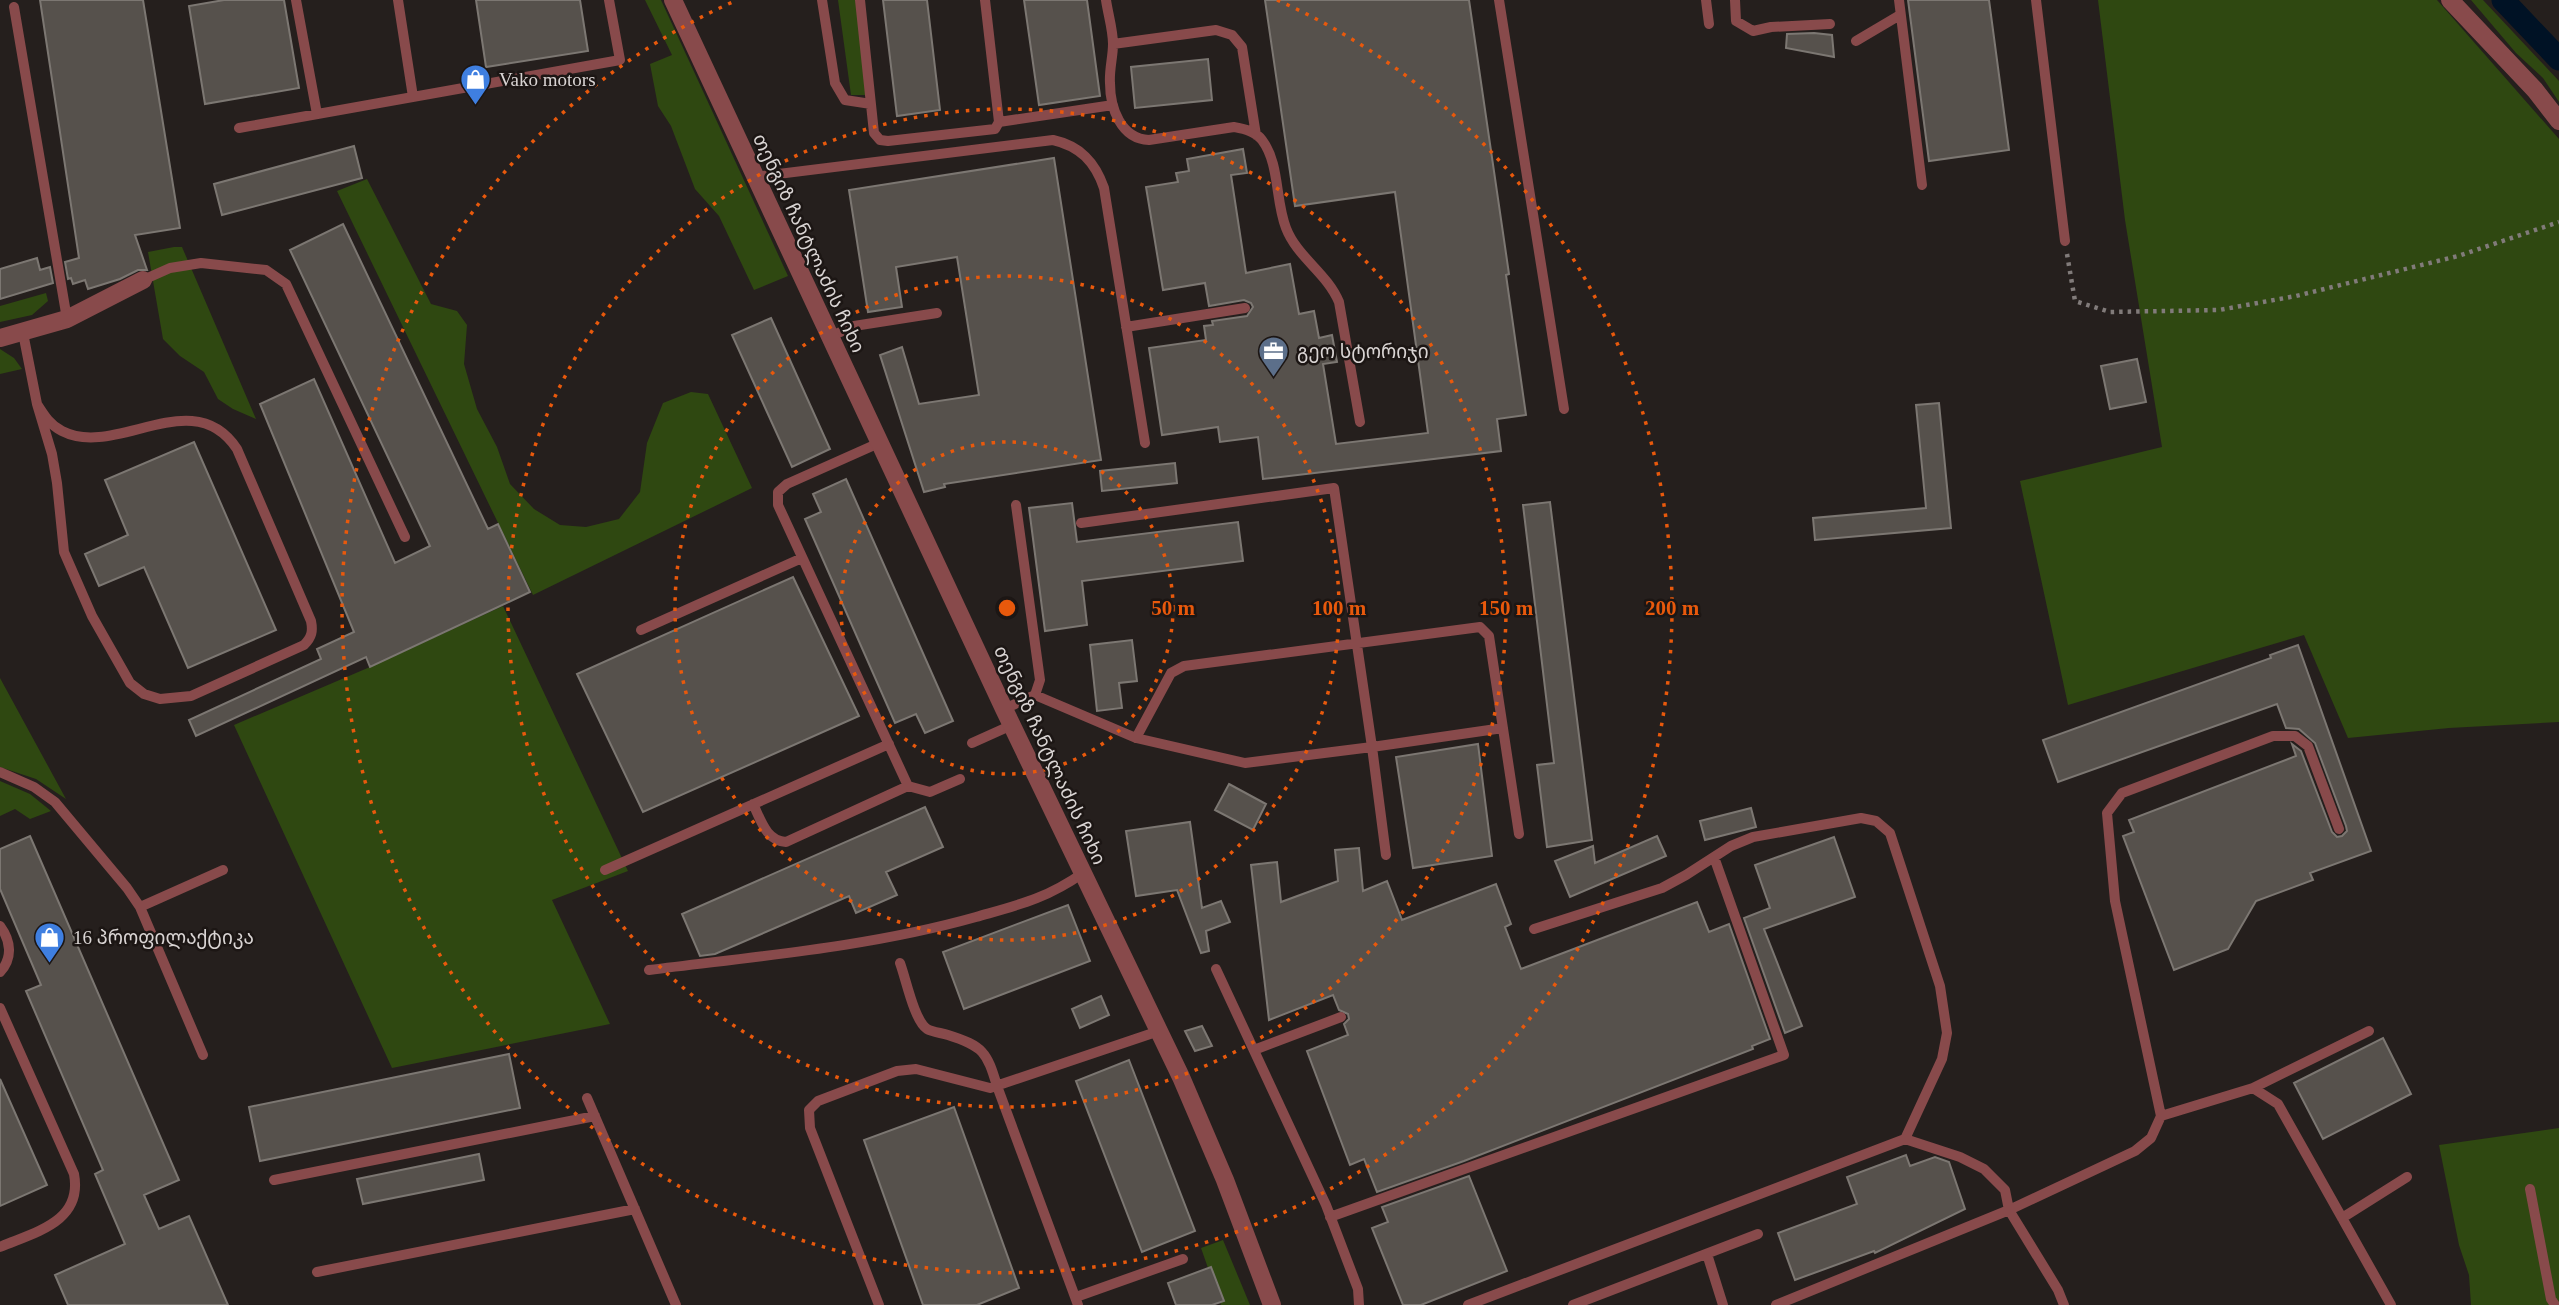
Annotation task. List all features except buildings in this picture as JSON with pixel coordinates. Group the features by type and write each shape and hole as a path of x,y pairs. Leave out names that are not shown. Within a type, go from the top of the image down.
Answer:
{"street":[{"name":"თენგიზ ჩანტლაძის ჩიხი","path":"673,0 1008,717 1159,1031 1223,1174 1272,1305"},
{"path":"2451,0 2535,90 2559,121"},
{"path":"0,338 67,318 143,280"}],"lane":[{"path":"296,0 317,114"},
{"path":"398,0 413,97"},
{"path":"239,128 620,60 609,0"},
{"path":"822,0 835,83 845,100 871,104"},
{"path":"860,0 874,133 880,140 995,129 999,122 985,0"},
{"path":"1106,0 1113,44 1109,84 1113,105 1122,127 1138,139 1234,127 1247,129 1260,137 1270,154 1281,214 1287,230 1293,242 1333,287 1339,302 1360,422"},
{"path":"1499,0 1564,409"},
{"path":"1706,0 1709,24"},
{"path":"1735,0 1736,21 1753,31 1771,27 1830,24"},
{"path":"1899,0 1922,185"},
{"path":"2036,0 2065,242"},
{"path":"14,7 67,318"},
{"path":"1857,41 1900,15"},
{"path":"1113,44 1216,30 1232,35 1242,47 1256,135"},
{"path":"999,122 1113,105"},
{"path":"754,177 1053,140 1066,143 1084,154 1098,170 1104,188 1144,443"},
{"path":"143,280 170,268 201,263 266,270 286,284 405,537"},
{"path":"1126,327 1245,308"},
{"path":"829,337 854,326 937,313"},
{"path":"23,333 37,404 52,454 64,552 92,616 130,683 144,694 160,699 191,696 304,645 310,639 313,631 311,621 237,449 228,435 214,426 180,420 101,437 68,434 50,423 37,404"},
{"path":"879,443 787,484 778,492 778,505 908,786"},
{"path":"1081,523 1334,488 1386,855"},
{"path":"972,743 1035,695 1040,680 1016,505"},
{"path":"641,630 802,558"},
{"path":"1136,738 1171,673 1184,666 1480,627 1489,636 1519,834"},
{"path":"1035,695 1136,738 1245,763 1503,727"},
{"path":"1776,1305 2009,1210 2135,1151 2151,1138 2161,1116 2115,901 2107,813 2127,790 2273,736 2295,736 2308,746 2339,829"},
{"path":"605,870 889,744"},
{"path":"0,772 34,787 55,802 140,906 203,1055"},
{"path":"753,804 769,836 776,841 786,842 908,786 930,792 960,779"},
{"path":"1534,929 1662,888 1731,846 1753,837 1861,818 1876,821 1890,833 1940,986 1947,1033 1942,1059 1905,1139"},
{"path":"1330,1217 1784,1055 1714,857"},
{"path":"140,906 223,870"},
{"path":"649,970 870,943 939,928 1039,900 1083,873"},
{"path":"0,926 8,936 10,951 8,964 0,972"},
{"path":"900,963 918,1018 928,1029 971,1042 989,1059 1077,1301 1183,1259"},
{"path":"1216,969 1330,1217 1358,1289 1359,1305"},
{"path":"0,1008 74,1174 76,1185 72,1205 62,1218 0,1247"},
{"path":"1254,1050 1341,1017"},
{"path":"879,1305 810,1128 809,1110 818,1101 897,1070 916,1069 982,1086 997,1086 1159,1031"},
{"path":"2161,1116 2253,1088 2369,1031"},
{"path":"2253,1088 2278,1104 2390,1305"},
{"path":"587,1098 676,1305"},
{"path":"274,1180 595,1116"},
{"path":"1468,1305 1905,1139 1960,1157 1984,1169 2005,1190 2009,1210 2058,1290 2064,1305"},
{"path":"2342,1218 2407,1177"},
{"path":"2530,1189 2551,1299 2555,1305"},
{"path":"317,1272 635,1209"},
{"path":"1573,1305 1758,1234"},
{"path":"1707,1254 1723,1305"}],"path":[{"path":"2065,242 2075,301 2110,312 2219,310 2296,296 2458,256 2559,222"}],"green space":[{"path":"645,0 661,0 788,276 754,290 719,216 695,189 671,126 658,106 650,64 672,55"},
{"path":"838,0 860,0 872,95 851,95"},
{"path":"2098,0 2437,0 2559,139 2559,722 2449,728 2348,738 2304,635 2068,705 2020,481 2162,447 2125,220"},
{"path":"2471,0 2483,0 2559,81 2559,102 2543,78 2516,53"},
{"path":"367,179 431,304 457,311 467,325 464,364 477,409 497,447 510,484 534,509 560,525 586,527 619,519 640,492 647,443 663,403 691,392 708,394 752,488 533,595 337,191"},
{"path":"182,247 256,419 218,399 204,372 180,356 163,339 148,252"},
{"path":"46,293 48,301 32,315 0,322 0,306"},
{"path":"0,349 14,358 22,369 0,374"},
{"path":"503,606 628,871 552,900 610,1024 392,1068 234,725"},
{"path":"0,678 66,799 36,779 0,767"},
{"path":"0,781 30,794 51,811 30,819 15,809 0,816"},
{"path":"2559,1128 2559,1305 2471,1305 2469,1275 2459,1245 2439,1145"},
{"path":"1223,1240 1250,1305 1221,1305 1201,1248"}],"waterway":[{"path":"2503,0 2559,59"}],"place":[{"name":"Vako motors","path":"476,106"},
{"name":"გეო სტორიჯი","path":"1274,378"},
{"name":"16 პროფილაქტიკა","path":"50,964"}]}
